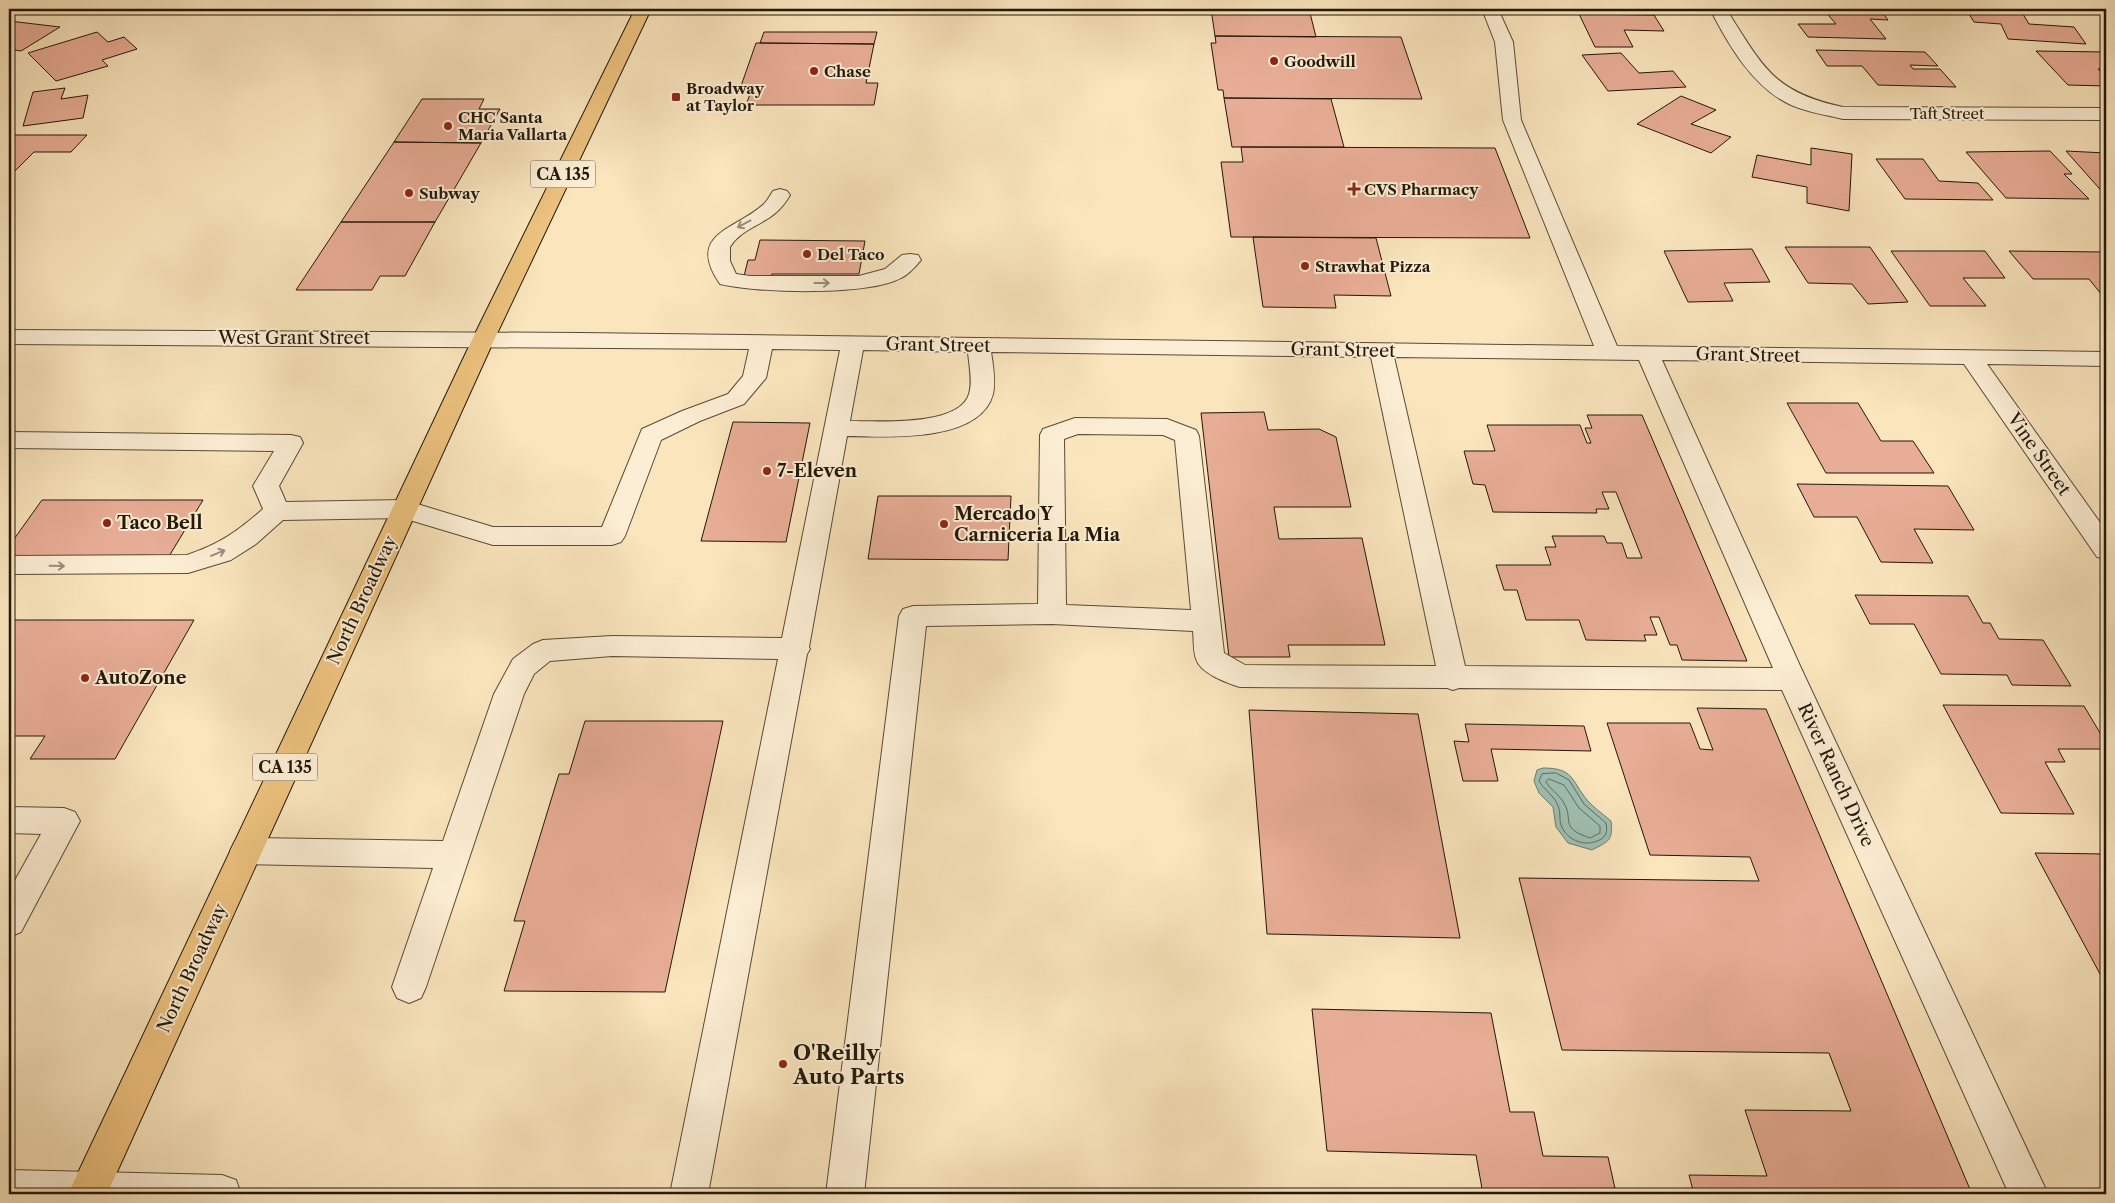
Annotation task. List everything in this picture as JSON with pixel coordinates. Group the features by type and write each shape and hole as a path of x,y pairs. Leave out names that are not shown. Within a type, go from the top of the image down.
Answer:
{"main road":[{"name":"North Broadway","path":"88,1192 483,340 643,9"}],"street":[{"path":"1490,9 1504,42 1512,120 1608,353"},
{"name":"Taft Street","path":"1718,9 1766,80 1790,98 1812,107 1843,113 2106,114"},
{"path":"780,195 778,204 772,210 735,229 724,239 719,252 720,267 728,279 750,283 859,283 878,280 893,274 910,260"},
{"name":"West Grant Street","path":"9,337 580,340"},
{"name":"Grant Street","path":"580,340 2106,359"},
{"path":"9,565 188,564 222,553 247,538 277,511 404,509 493,536 612,536 651,435 736,398 754,378 762,342"},
{"path":"689,1194 796,648 853,344"},
{"path":"837,428 934,427 968,416 981,396 979,345"},
{"path":"1381,350 1453,679"},
{"name":"River Ranch Drive","path":"1647,353 1792,679 2029,1194"},
{"name":"Vine Street","path":"1971,358 2106,550"},
{"path":"1052,614 1052,435 1075,426 1168,427 1188,436 1210,659 1240,676 1453,679 1792,679"},
{"path":"9,440 291,443 266,486 277,511"},
{"path":"845,1194 913,616 1052,614 1206,621"},
{"path":"409,987 509,694 523,667 543,651 612,646 796,648"},
{"path":"9,820 64,821 9,922"},
{"path":"246,850 454,855"},
{"path":"9,1188 88,1192 222,1194"}],"water":[{"path":"1543,768 1561,770 1571,776 1587,800 1611,821 1609,840 1592,850 1568,843 1556,827 1553,807 1539,793 1534,781 1537,770"}],"building":[{"path":"1211,9 1309,9 1316,37 1215,36"},
{"path":"1823,9 1880,9 1888,20 1870,19 1886,39 1808,37 1798,24 1836,24"},
{"path":"1966,9 2020,9 2029,24 2074,27 2086,44 2008,39 2001,24 1974,22"},
{"path":"1579,14 1654,15 1664,31 1624,30 1633,47 1595,47"},
{"path":"9,21 60,27 21,51 9,49"},
{"path":"97,32 108,42 124,37 137,49 102,60 108,66 56,81 28,53"},
{"path":"764,32 877,32 874,44 760,43"},
{"path":"1215,36 1401,37 1422,99 1224,98 1223,90 1218,90 1211,43 1216,43"},
{"path":"756,43 874,44 866,83 878,83 874,105 746,105 753,86 741,86"},
{"path":"1816,50 1925,52 1938,66 1910,65 1913,69 1940,69 1956,87 1878,85 1862,66 1827,66"},
{"path":"2036,51 2106,52 2106,68 2098,69 2106,77 2106,86 2068,85"},
{"path":"1621,53 1639,73 1673,71 1686,87 1608,91 1582,55"},
{"path":"65,88 61,99 88,95 83,118 23,126 33,92"},
{"path":"1681,96 1716,110 1691,124 1731,137 1711,153 1637,124"},
{"path":"1224,98 1331,99 1344,147 1232,147"},
{"name":"CHC Santa Maria Vallarta","path":"422,99 484,99 479,109 500,109 481,143 394,142"},
{"path":"9,135 87,135 71,152 34,152 15,171 9,171"},
{"path":"394,142 481,143 435,222 341,222"},
{"path":"1241,147 1495,148 1530,238 1231,237 1221,162 1243,162"},
{"path":"1811,148 1852,154 1849,211 1807,203 1807,187 1752,177 1757,155 1811,165"},
{"path":"2050,151 2072,174 2064,174 2089,199 2006,198 1966,152"},
{"path":"2066,151 2106,153 2106,196"},
{"path":"1876,159 1923,159 1939,181 1978,183 1993,200 1905,199"},
{"path":"341,222 435,222 405,276 380,276 372,290 296,290"},
{"path":"1253,237 1376,238 1391,296 1334,295 1336,308 1263,307"},
{"path":"760,240 865,241 859,274 772,274 771,276 744,276 748,260 755,260"},
{"path":"1785,247 1870,247 1908,302 1868,304 1852,284 1808,283"},
{"path":"1752,249 1770,282 1724,283 1733,301 1688,302 1664,251"},
{"path":"1891,251 1985,251 2005,278 1963,278 1986,306 1930,306"},
{"path":"2009,251 2106,252 2106,300 2089,279 2033,279"},
{"path":"1787,403 1858,403 1881,441 1913,441 1934,473 1826,473"},
{"path":"1264,412 1268,430 1319,429 1336,437 1351,507 1274,507 1279,539 1362,538 1385,645 1288,645 1290,657 1229,657 1201,413"},
{"path":"1587,415 1642,415 1747,661 1682,660 1677,645 1670,645 1659,617 1650,617 1657,635 1644,635 1646,641 1586,640 1579,620 1526,620 1517,590 1504,590 1496,565 1551,565 1545,547 1556,547 1552,536 1604,536 1607,543 1622,543 1627,558 1642,558 1616,492 1602,492 1609,509 1596,509 1597,513 1493,512 1485,485 1473,484 1464,451 1495,451 1487,425 1580,425 1587,443 1591,443 1585,428 1592,428"},
{"path":"733,422 810,423 786,542 701,541"},
{"path":"1797,484 1948,486 1974,530 1914,529 1933,563 1881,562 1857,517 1814,517"},
{"path":"878,496 1011,496 1008,560 868,559"},
{"name":"Taco Bell","path":"42,500 203,500 168,558 9,558 9,546"},
{"path":"1855,595 1968,596 1983,623 1990,623 1999,639 2043,640 2071,686 2012,685 2007,675 1941,674 1914,624 1870,624"},
{"name":"AutoZone","path":"9,620 194,620 115,759 30,759 45,736 9,736"},
{"path":"1943,705 2084,706 2106,743 2106,749 2058,749 2065,762 2045,762 2074,814 2001,813"},
{"path":"1697,708 1766,709 1972,1194 1694,1194 1689,1175 1767,1176 1745,1110 1851,1111 1829,1053 1562,1050 1519,878 1759,881 1750,857 1650,855 1607,723 1690,723 1700,749 1713,750"},
{"path":"1249,710 1418,714 1460,938 1267,934"},
{"path":"585,721 723,721 665,992 504,991 525,921 514,921 559,774 569,774"},
{"path":"1465,724 1584,726 1591,751 1491,749 1498,781 1463,781 1454,741 1469,742"},
{"path":"2035,853 2106,854 2106,974 2100,974"},
{"path":"1312,1009 1491,1013 1510,1112 1534,1112 1543,1156 1608,1157 1616,1193 1555,1191 1555,1194 1483,1194 1476,1155 1327,1151"}],"place":[{"name":"Goodwill","path":"1274,61"},
{"name":"Chase","path":"814,71"},
{"name":"Broadway at Taylor","path":"676,97"},
{"name":"CHC Santa Maria Vallarta","path":"448,126"},
{"name":"CVS Pharmacy","path":"1354,189"},
{"name":"Subway","path":"409,193"},
{"name":"Del Taco","path":"807,254"},
{"name":"Strawhat Pizza","path":"1305,266"},
{"name":"7-Eleven","path":"767,471"},
{"name":"Taco Bell","path":"107,523"},
{"name":"Mercado Y Carniceria La Mia","path":"944,524"},
{"name":"AutoZone","path":"85,678"},
{"name":"O'Reilly Auto Parts","path":"783,1064"}]}
